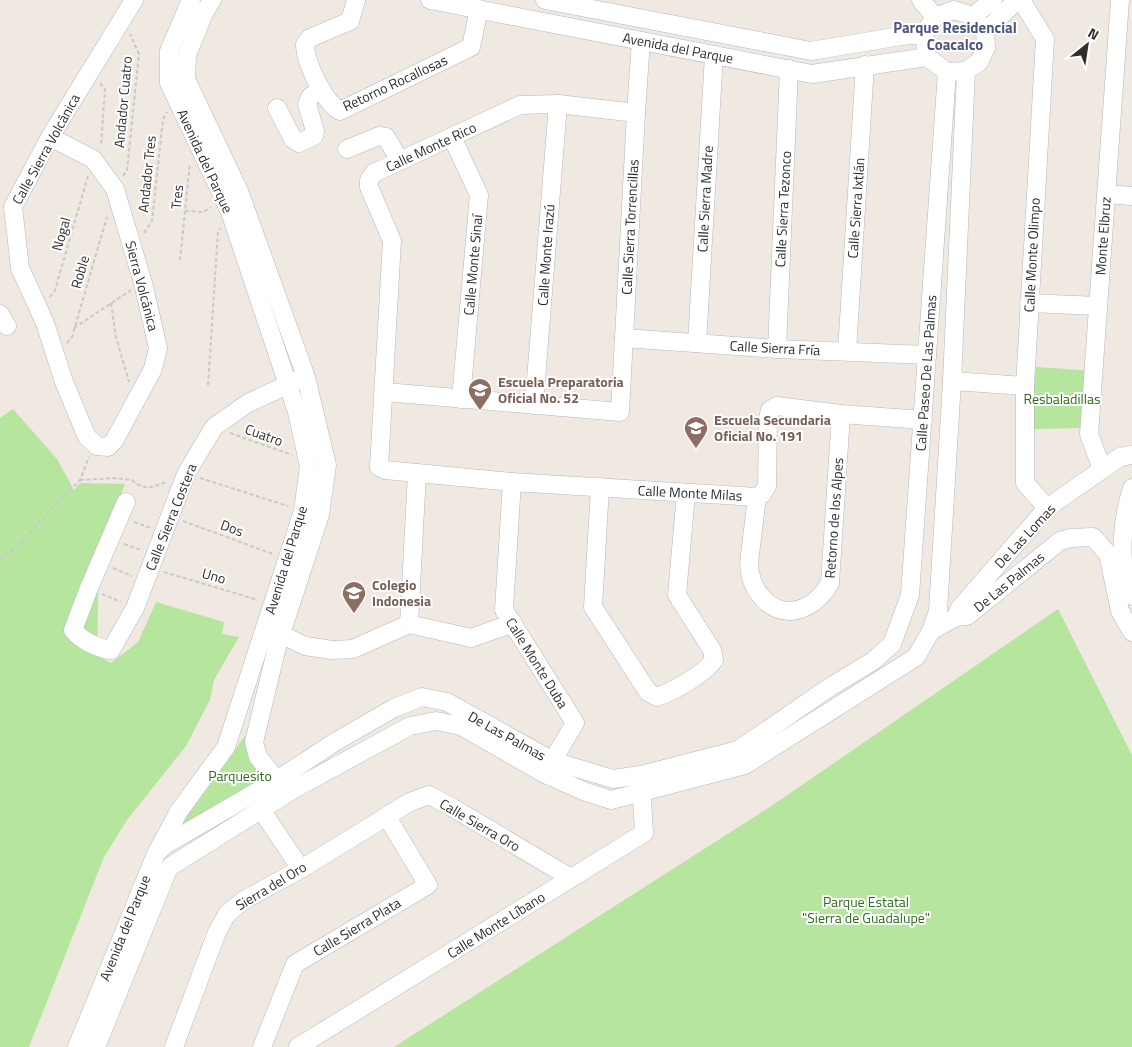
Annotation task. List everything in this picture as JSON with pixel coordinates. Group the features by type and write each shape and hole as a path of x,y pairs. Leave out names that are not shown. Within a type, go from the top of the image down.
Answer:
{"street":[{"name":"Calle Sierra Volcánica","path":"95,444 87,437 64,382 39,310 20,268 6,208 134,0"},
{"name":"Avenida del Parque","path":"96,1047 139,917 156,854 179,811 226,747 303,511 309,466 297,412 231,201 193,135 169,82 170,51 191,0"},
{"name":"Avenida del Parque","path":"212,0 204,13 187,55 186,79 231,201 306,377 327,465 320,515 281,634 254,742 258,757 277,780"},
{"name":"Retorno Rocallosas","path":"356,0 350,21 310,38 305,44 305,52 321,89 334,107 340,111 471,47 479,10"},
{"name":"Avenida del Parque","path":"430,0 812,74 927,57"},
{"name":"Avenida del Parque","path":"544,0 811,51 924,34"},
{"path":"921,0 935,17"},
{"path":"973,16 993,0"},
{"path":"985,32 1017,0"},
{"name":"Calle Monte Olimpo","path":"1021,0 1045,39 1025,386 1025,483 1047,508"},
{"name":"Monte Elbruz","path":"1102,469 1089,434 1120,0"},
{"path":"954,10 973,16 985,32 986,48 979,62 966,71 947,72 927,57 924,34 935,17 954,10"},
{"name":"Calle Sierra Torrencillas","path":"534,405 620,412 641,41"},
{"name":"Calle Sierra Madre","path":"697,343 714,55"},
{"name":"Calle Sierra Ixtlán","path":"847,351 865,65"},
{"name":"Calle Sierra Tezonco","path":"777,348 790,69"},
{"name":"Calle Paseo De Las Palmas","path":"930,632 938,611 952,381 966,71"},
{"name":"Calle Paseo De Las Palmas","path":"873,661 892,644 910,595 947,72"},
{"path":"277,108 293,139 299,143 314,136 315,131 307,104 310,97 321,89"},
{"name":"Calle Monte Rico","path":"379,467 392,241 369,187 369,180 374,173 520,105 558,104 636,113"},
{"name":"Calle Monte Irazú","path":"534,405 558,104"},
{"path":"347,149 379,136 386,136 400,161"},
{"name":"Sierra Volcánica","path":"50,137 96,164 115,189 143,283 158,348 154,369 114,441 108,447 95,444"},
{"name":"Calle Monte Sinaí","path":"452,137 479,195 461,399"},
{"path":"1106,194 1132,196"},
{"path":"1029,303 1098,306"},
{"name":"Calle Sierra Fría","path":"624,338 927,355"},
{"name":"Calle Sierra Costera","path":"89,588 73,630 80,638 103,649 111,650 135,608 185,476 214,427 248,403 306,377"},
{"path":"952,381 1025,386"},
{"path":"384,392 534,405"},
{"name":"Calle Monte Milas","path":"379,467 385,470 417,474 512,482 757,497 762,494 767,486 768,418 770,410 777,406 841,414 923,420"},
{"name":"Retorno de los Alpes","path":"757,497 749,572 755,590 766,602 783,611 796,611 811,604 823,595 830,583 841,414"},
{"name":"De Las Lomas","path":"930,632 956,617 960,608 1047,508 1120,457 1132,455"},
{"path":"409,624 417,474"},
{"name":"Calle Monte Duba","path":"512,482 504,610 575,723 549,768"},
{"path":"600,487 593,606 648,692 658,697 708,668 714,660 712,650 678,595 686,492"},
{"path":"1132,488 1127,503 1123,552 1127,587 1132,596"},
{"path":"89,588 123,509"},
{"name":"De Las Palmas","path":"956,617 967,616 1060,541 1093,536 1108,554 1120,611 1132,632"},
{"path":"266,626 305,646 332,650 353,649 409,624 471,638 513,623"},
{"name":"De Las Palmas","path":"156,854 166,845 277,780 336,742 394,708 422,697 447,702 586,792 611,800 641,784 741,758 916,657 930,632"},
{"name":"De Las Palmas","path":"741,758 830,687 873,661"},
{"name":"De Las Palmas","path":"294,789 410,726 436,721 461,726 549,768"},
{"path":"336,742 347,760"},
{"name":"Calle Monte Líbano","path":"298,1047 644,833 641,784"},
{"name":"Avenida del Parque","path":"76,1047 139,917 172,866 262,811 294,789"},
{"name":"Calle Sierra Oro","path":"387,817 410,802 429,796 454,808 571,878"},
{"path":"262,811 300,869"},
{"name":"Sierra del Oro","path":"174,1047 217,932 226,914 244,900 387,817"},
{"name":"Calle Sierra Plata","path":"262,1047 295,964 428,885 387,817"}],"path":[{"name":"Andador Cuatro","path":"115,189 126,170 139,54 123,18"},
{"name":"Nogal","path":"39,310 55,290 96,164 105,89 90,71"},
{"name":"Andador Tres","path":"132,249 152,222 163,119 175,97"},
{"name":"Tres","path":"180,260 193,135"},
{"path":"185,211 203,212 231,201"},
{"path":"208,385 218,232 231,201"},
{"name":"Roble","path":"56,357 72,337 107,217"},
{"path":"74,328 143,283"},
{"path":"112,303 116,338 132,392 138,397"},
{"name":"Cuatro","path":"214,427 308,461"},
{"path":"0,559 22,543 80,480 95,444"},
{"path":"80,480 115,478 132,480 148,488 185,476 303,511"},
{"path":"123,509 163,533"},
{"name":"Dos","path":"169,516 287,559"},
{"path":"110,539 150,568"},
{"path":"100,563 150,568"},
{"name":"Uno","path":"150,568 273,604"},
{"path":"89,588 135,608"}],"green space":[{"name":"Resbaladillas","path":"1036,367 1094,371 1089,428 1030,429"},
{"path":"13,409 57,459 74,490 80,483 125,484 99,550 97,655 111,663 138,642 156,602 224,622 222,634 239,637 214,680 210,700 186,746 127,820 104,857 29,1047 0,1047 0,418"},
{"name":"Parque Estatal \"Sierra de Guadalupe\"","path":"1058,609 1132,755 1132,1047 394,1047 770,807"},
{"name":"Parquesito","path":"245,736 254,761 273,781 170,840"}],"place":[{"name":"Escuela Preparatoria Oficial No. 52","path":"480,411"},
{"name":"Escuela Secundaria Oficial No. 191","path":"696,449"},
{"name":"Colegio Indonesia","path":"354,614"}],"district":[{"name":"Parque Residencial Coacalco","path":"955,36"}]}
